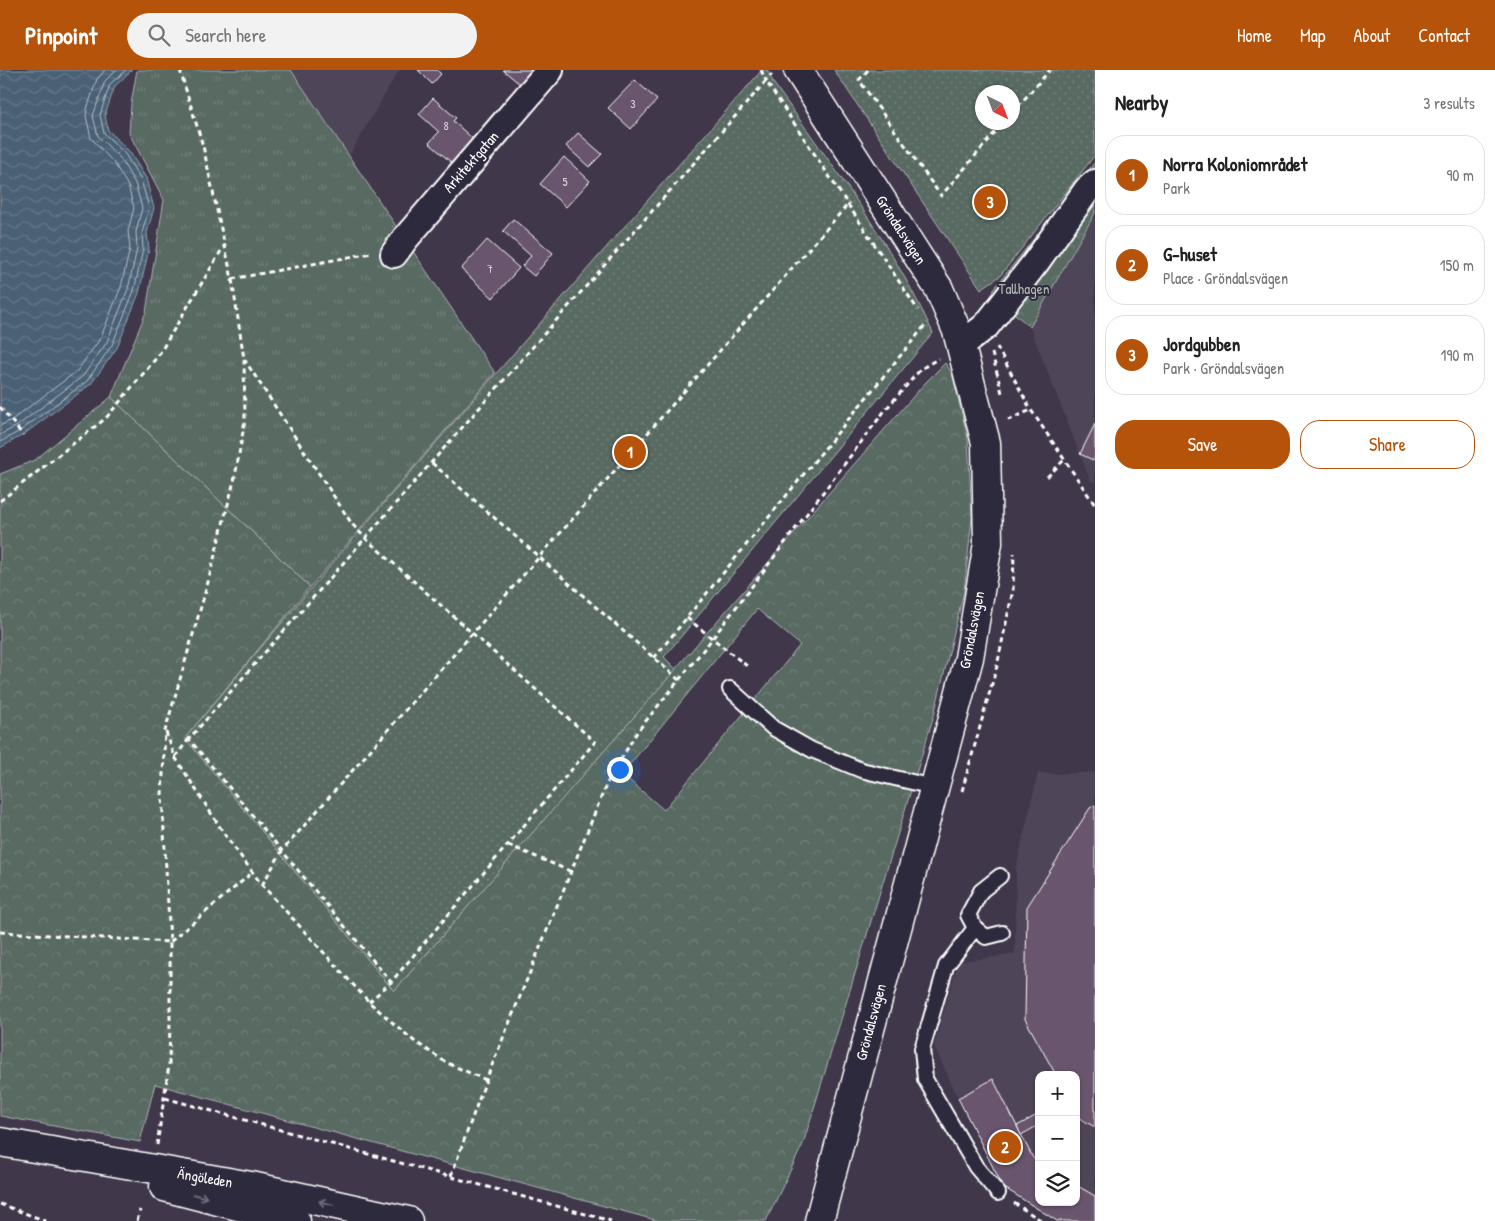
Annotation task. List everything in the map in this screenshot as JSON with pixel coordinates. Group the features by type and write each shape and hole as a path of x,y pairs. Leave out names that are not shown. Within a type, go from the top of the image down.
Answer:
{"street":[{"name":"Arkitektgatan","path":"394,254 550,70"},
{"name":"Gröndalsvägen","path":"798,70 939,289 957,330 986,443 988,543 968,658 819,1221"},
{"path":"961,345 986,326 1036,262 1087,190 1095,183"},
{"name":"Ängöleden","path":"0,1144 296,1221"},
{"name":"Ängöleden","path":"0,1144 251,1186 408,1221"}],"lane":[{"path":"730,688 773,728 812,750 861,770 933,788"},
{"path":"1000,876 981,891 968,915 975,928 986,936 1002,933"},
{"path":"975,928 946,966 922,1050 925,1079 976,1167 998,1193"}],"path":[{"path":"156,1150 165,1098 169,1056 170,942 162,795 165,731 207,586 235,477 245,420 244,359 232,279 203,146 180,70"},
{"path":"761,70 766,81 922,315"},
{"path":"175,757 776,70"},
{"path":"868,70 859,80 941,196 997,130"},
{"path":"1020,104 1050,70"},
{"path":"262,885 282,851 848,203"},
{"path":"0,501 106,418 158,356 224,246"},
{"path":"232,279 367,253 394,254"},
{"path":"654,658 927,323"},
{"path":"986,326 1031,410 1095,505"},
{"path":"451,1176 486,1080 608,783 637,732 712,639 886,409 921,369 961,345"},
{"path":"244,359 352,524 365,538 595,742 391,982 369,1002"},
{"path":"0,407 23,435"},
{"path":"1008,420 1031,410"},
{"path":"1047,477 1064,459"},
{"path":"432,462 679,680"},
{"path":"687,618 747,666"},
{"path":"165,731 175,757 225,835 262,885 369,1002 414,1041 447,1063 486,1080"},
{"path":"189,739 391,982"},
{"path":"508,845 572,872"},
{"path":"0,932 170,942 253,872"},
{"path":"165,1098 611,1221"},
{"path":"998,1193 1042,1221"},
{"path":"0,1204 46,1221"},
{"path":"137,1221 140,1210"}],"shaded area":[{"path":"291,70 399,70 349,156"},
{"path":"1095,213 1095,483 1090,480 1030,327"},
{"path":"1095,772 1095,1196 1080,1187 1080,1071 1035,1071 1035,1159 993,1079 958,1098 934,1046 958,962 1015,954 1016,868 1038,773"}],"green space":[{"path":"137,70 291,70 495,373 310,587 111,397 146,312 164,200 129,133 131,104"},
{"path":"762,70 767,70 774,84 839,174 880,236 899,267 933,333 664,657 676,669 394,991 185,738 399,486"},
{"path":"834,70 1095,70 1095,155 1000,276 981,289"},
{"name":"Tallhagen","path":"1095,162 1095,213 1030,327 1008,308 993,290"},
{"path":"945,363 952,373 968,439 972,518 964,591 934,715 803,1144 766,1221 659,1221 155,1084 140,1142 0,1116 0,474 35,460 111,397 310,587 185,738 394,991 925,383","holes":["757,609 800,645 664,810 622,774"]}],"water":[{"path":"0,70 132,70 115,86 105,115 108,130 129,151 146,178 154,208 147,233 149,249 139,293 117,348 91,384 23,435 0,448"}],"building":[{"path":"418,70 437,70 441,74 432,84"},
{"path":"503,70 534,70 521,85"},
{"path":"635,80 657,100 631,129 608,108"},
{"path":"433,98 456,118 453,121 473,139 452,163 429,143 439,132 419,114"},
{"path":"578,133 602,154 589,167 566,146"},
{"path":"564,157 590,181 566,207 540,184"},
{"path":"513,219 553,253 534,276 522,266 531,256 503,231"},
{"path":"487,240 519,268 493,298 461,269"},
{"path":"1095,424 1095,461 1080,454"},
{"path":"1095,805 1095,1127 1080,1119 1080,1071 1054,1071 1025,1019 1027,907 1090,808"},
{"path":"993,1079 1035,1159 1035,1206 1080,1206 1080,1187 1095,1196 1095,1221 1057,1221 1003,1187 958,1098"},
{"path":"1035,1116 1035,1127 1021,1135 1017,1126"}],"place":[{"name":"Jordgubben","path":"990,202"},
{"name":"Norra Koloniområdet","path":"630,452"},
{"name":"G-huset","path":"1005,1147"}]}
